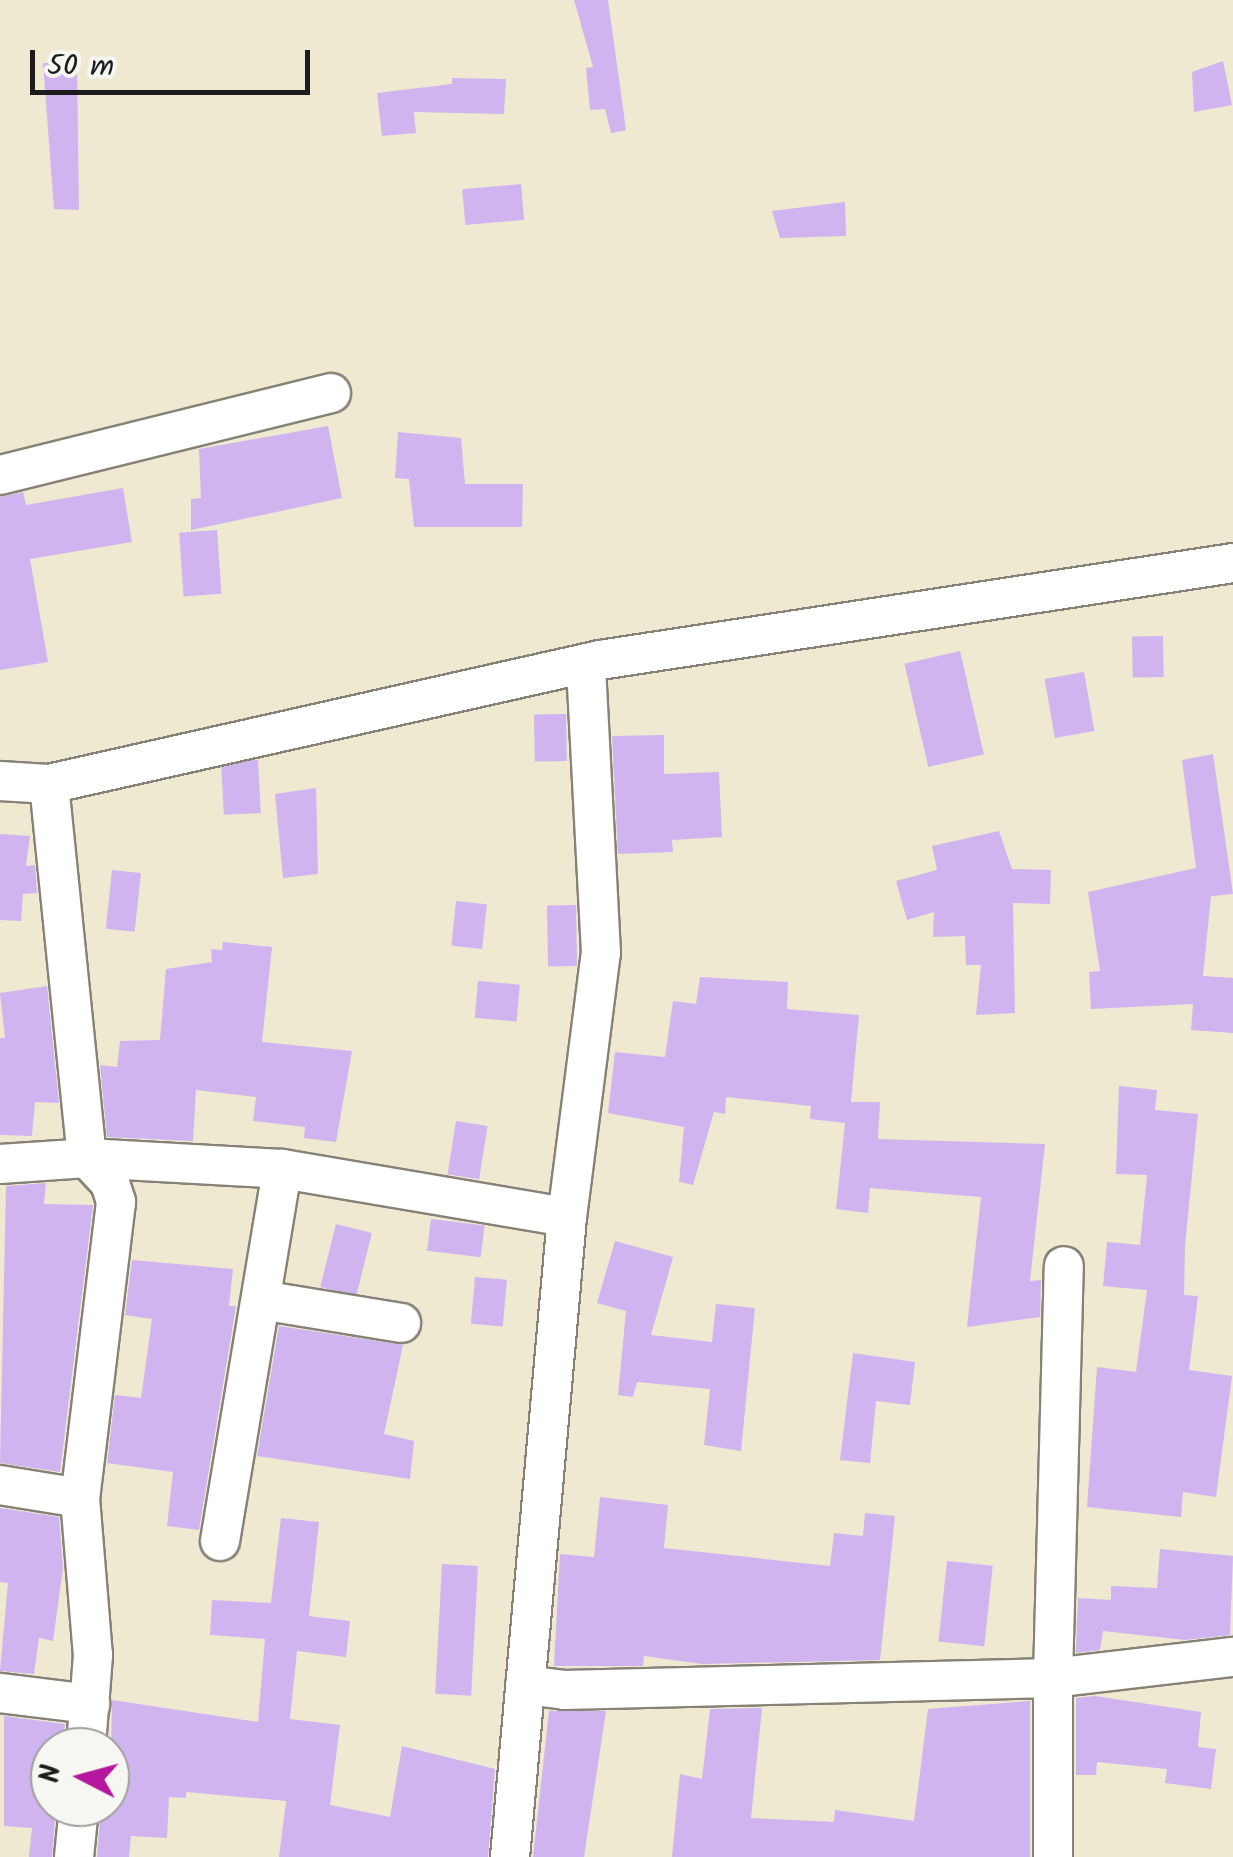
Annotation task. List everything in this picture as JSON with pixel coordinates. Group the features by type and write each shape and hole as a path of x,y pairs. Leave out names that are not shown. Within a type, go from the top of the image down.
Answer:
{"street":[{"path":"0,475 331,393"},
{"path":"0,781 49,784 586,663 1233,562"},
{"path":"510,1857 567,1217 601,953 586,663"},
{"path":"49,784 88,1158 110,1183 116,1202 80,1498 93,1655 88,1727"},
{"path":"0,1164 88,1158 282,1169 567,1217"},
{"path":"220,1541 282,1169"},
{"path":"1053,1857 1053,1678 1064,1266"},
{"path":"260,1300 401,1323"},
{"path":"0,1485 80,1498"},
{"path":"525,1684 564,1690 1053,1678 1233,1657"},
{"path":"0,1693 90,1704"},
{"path":"74,1857 78,1827"}],"building":[{"path":"574,0 608,0 626,130 611,133 605,109 590,110 586,68 593,67"},
{"path":"1223,61 1232,105 1194,112 1192,72"},
{"path":"43,63 77,63 79,210 54,209"},
{"path":"452,78 506,79 504,114 414,112 416,133 382,136 377,93 452,84"},
{"path":"521,184 524,220 465,225 462,189"},
{"path":"845,202 846,236 780,238 772,211"},
{"path":"328,426 342,498 191,530 191,499 201,498 199,449"},
{"path":"398,432 461,438 465,484 523,484 522,527 414,527 409,479 395,478"},
{"path":"123,488 132,542 30,559 48,662 0,670 0,497 23,492 26,505"},
{"path":"217,530 221,594 184,596 179,533"},
{"path":"1163,636 1164,677 1133,678 1132,637"},
{"path":"960,651 984,754 928,767 904,664"},
{"path":"1084,672 1094,731 1055,738 1045,679"},
{"path":"566,714 567,761 535,762 534,715"},
{"path":"664,735 664,774 719,772 722,837 672,840 673,852 618,854 612,736"},
{"path":"1213,754 1233,894 1211,896 1203,976 1233,978 1233,1033 1191,1030 1193,1004 1091,1009 1089,972 1100,971 1088,892 1196,868 1182,760"},
{"path":"258,760 261,813 224,815 221,762"},
{"path":"316,788 318,874 283,878 275,794"},
{"path":"999,831 1012,869 1051,870 1050,904 1013,903 1015,1013 976,1015 981,965 966,965 965,936 933,937 934,912 907,920 896,881 937,870 932,846"},
{"path":"0,834 30,836 26,866 35,865 37,893 23,894 21,921 0,920"},
{"path":"112,870 141,873 135,932 106,929"},
{"path":"456,901 487,904 482,949 451,946"},
{"path":"576,905 577,966 548,966 547,906"},
{"path":"223,942 272,947 262,1042 352,1051 336,1142 304,1138 305,1127 253,1121 256,1097 196,1090 193,1141 107,1137 100,1065 117,1067 120,1041 160,1040 166,969 212,962 211,949 222,950"},
{"path":"700,977 788,982 787,1009 859,1015 851,1102 880,1102 878,1139 1045,1144 1030,1281 1041,1280 1040,1317 967,1327 981,1197 870,1188 868,1213 836,1209 845,1123 810,1119 811,1106 726,1097 725,1114 714,1112 693,1185 679,1182 684,1127 608,1113 615,1052 665,1057 673,1001 696,1004"},
{"path":"478,981 520,985 517,1022 475,1018"},
{"path":"47,986 59,1103 35,1102 32,1136 0,1135 0,1038 5,1038 0,993"},
{"path":"1119,1086 1157,1090 1155,1110 1198,1114 1185,1246 1184,1295 1198,1296 1189,1370 1232,1376 1216,1497 1183,1492 1181,1517 1087,1507 1097,1367 1136,1372 1147,1290 1103,1286 1107,1242 1140,1245 1147,1175 1116,1174"},
{"path":"456,1121 488,1126 479,1179 448,1174"},
{"path":"46,1183 44,1204 93,1205 60,1472 0,1463 6,1186"},
{"path":"431,1219 485,1226 481,1257 427,1251"},
{"path":"336,1224 372,1233 356,1296 320,1287"},
{"path":"615,1241 673,1257 651,1335 712,1342 716,1304 755,1308 741,1451 704,1445 710,1389 637,1382 633,1397 618,1395 626,1311 597,1303"},
{"path":"132,1260 233,1269 229,1306 236,1306 199,1530 167,1526 173,1472 107,1463 115,1395 141,1398 152,1319 125,1315"},
{"path":"475,1277 507,1280 503,1327 471,1324"},
{"path":"279,1326 403,1345 384,1434 414,1441 410,1479 257,1456"},
{"path":"853,1353 915,1362 910,1405 876,1401 870,1463 840,1460"},
{"path":"600,1497 668,1505 664,1548 830,1566 834,1533 863,1536 865,1513 895,1516 880,1660 702,1664 644,1656 643,1666 554,1666 560,1554 594,1557"},
{"path":"0,1508 59,1517 63,1568 53,1641 39,1638 34,1674 0,1671 8,1583 0,1582"},
{"path":"281,1518 319,1522 309,1616 350,1621 346,1657 297,1651 290,1719 340,1725 330,1805 390,1817 402,1746 495,1769 488,1857 279,1857 286,1801 186,1792 186,1798 169,1797 167,1838 131,1836 129,1857 97,1857 99,1827 130,1827 130,1727 111,1727 112,1700 258,1722 265,1639 210,1635 212,1600 271,1603"},
{"path":"1160,1549 1233,1556 1230,1635 1185,1640 1103,1631 1100,1650 1076,1653 1078,1598 1111,1600 1111,1586 1157,1588"},
{"path":"947,1561 993,1566 984,1646 939,1642"},
{"path":"442,1564 478,1566 471,1696 435,1694"},
{"path":"1095,1696 1201,1712 1198,1747 1216,1749 1211,1789 1165,1783 1167,1769 1097,1762 1096,1775 1076,1775 1076,1698"},
{"path":"1030,1701 1030,1857 672,1857 680,1774 702,1779 710,1709 762,1708 751,1818 834,1822 835,1810 914,1821 928,1709"},
{"path":"549,1711 606,1711 584,1857 533,1857"},
{"path":"4,1716 65,1724 30,1727 30,1827 54,1827 52,1857 29,1857 32,1828 4,1826"}]}
